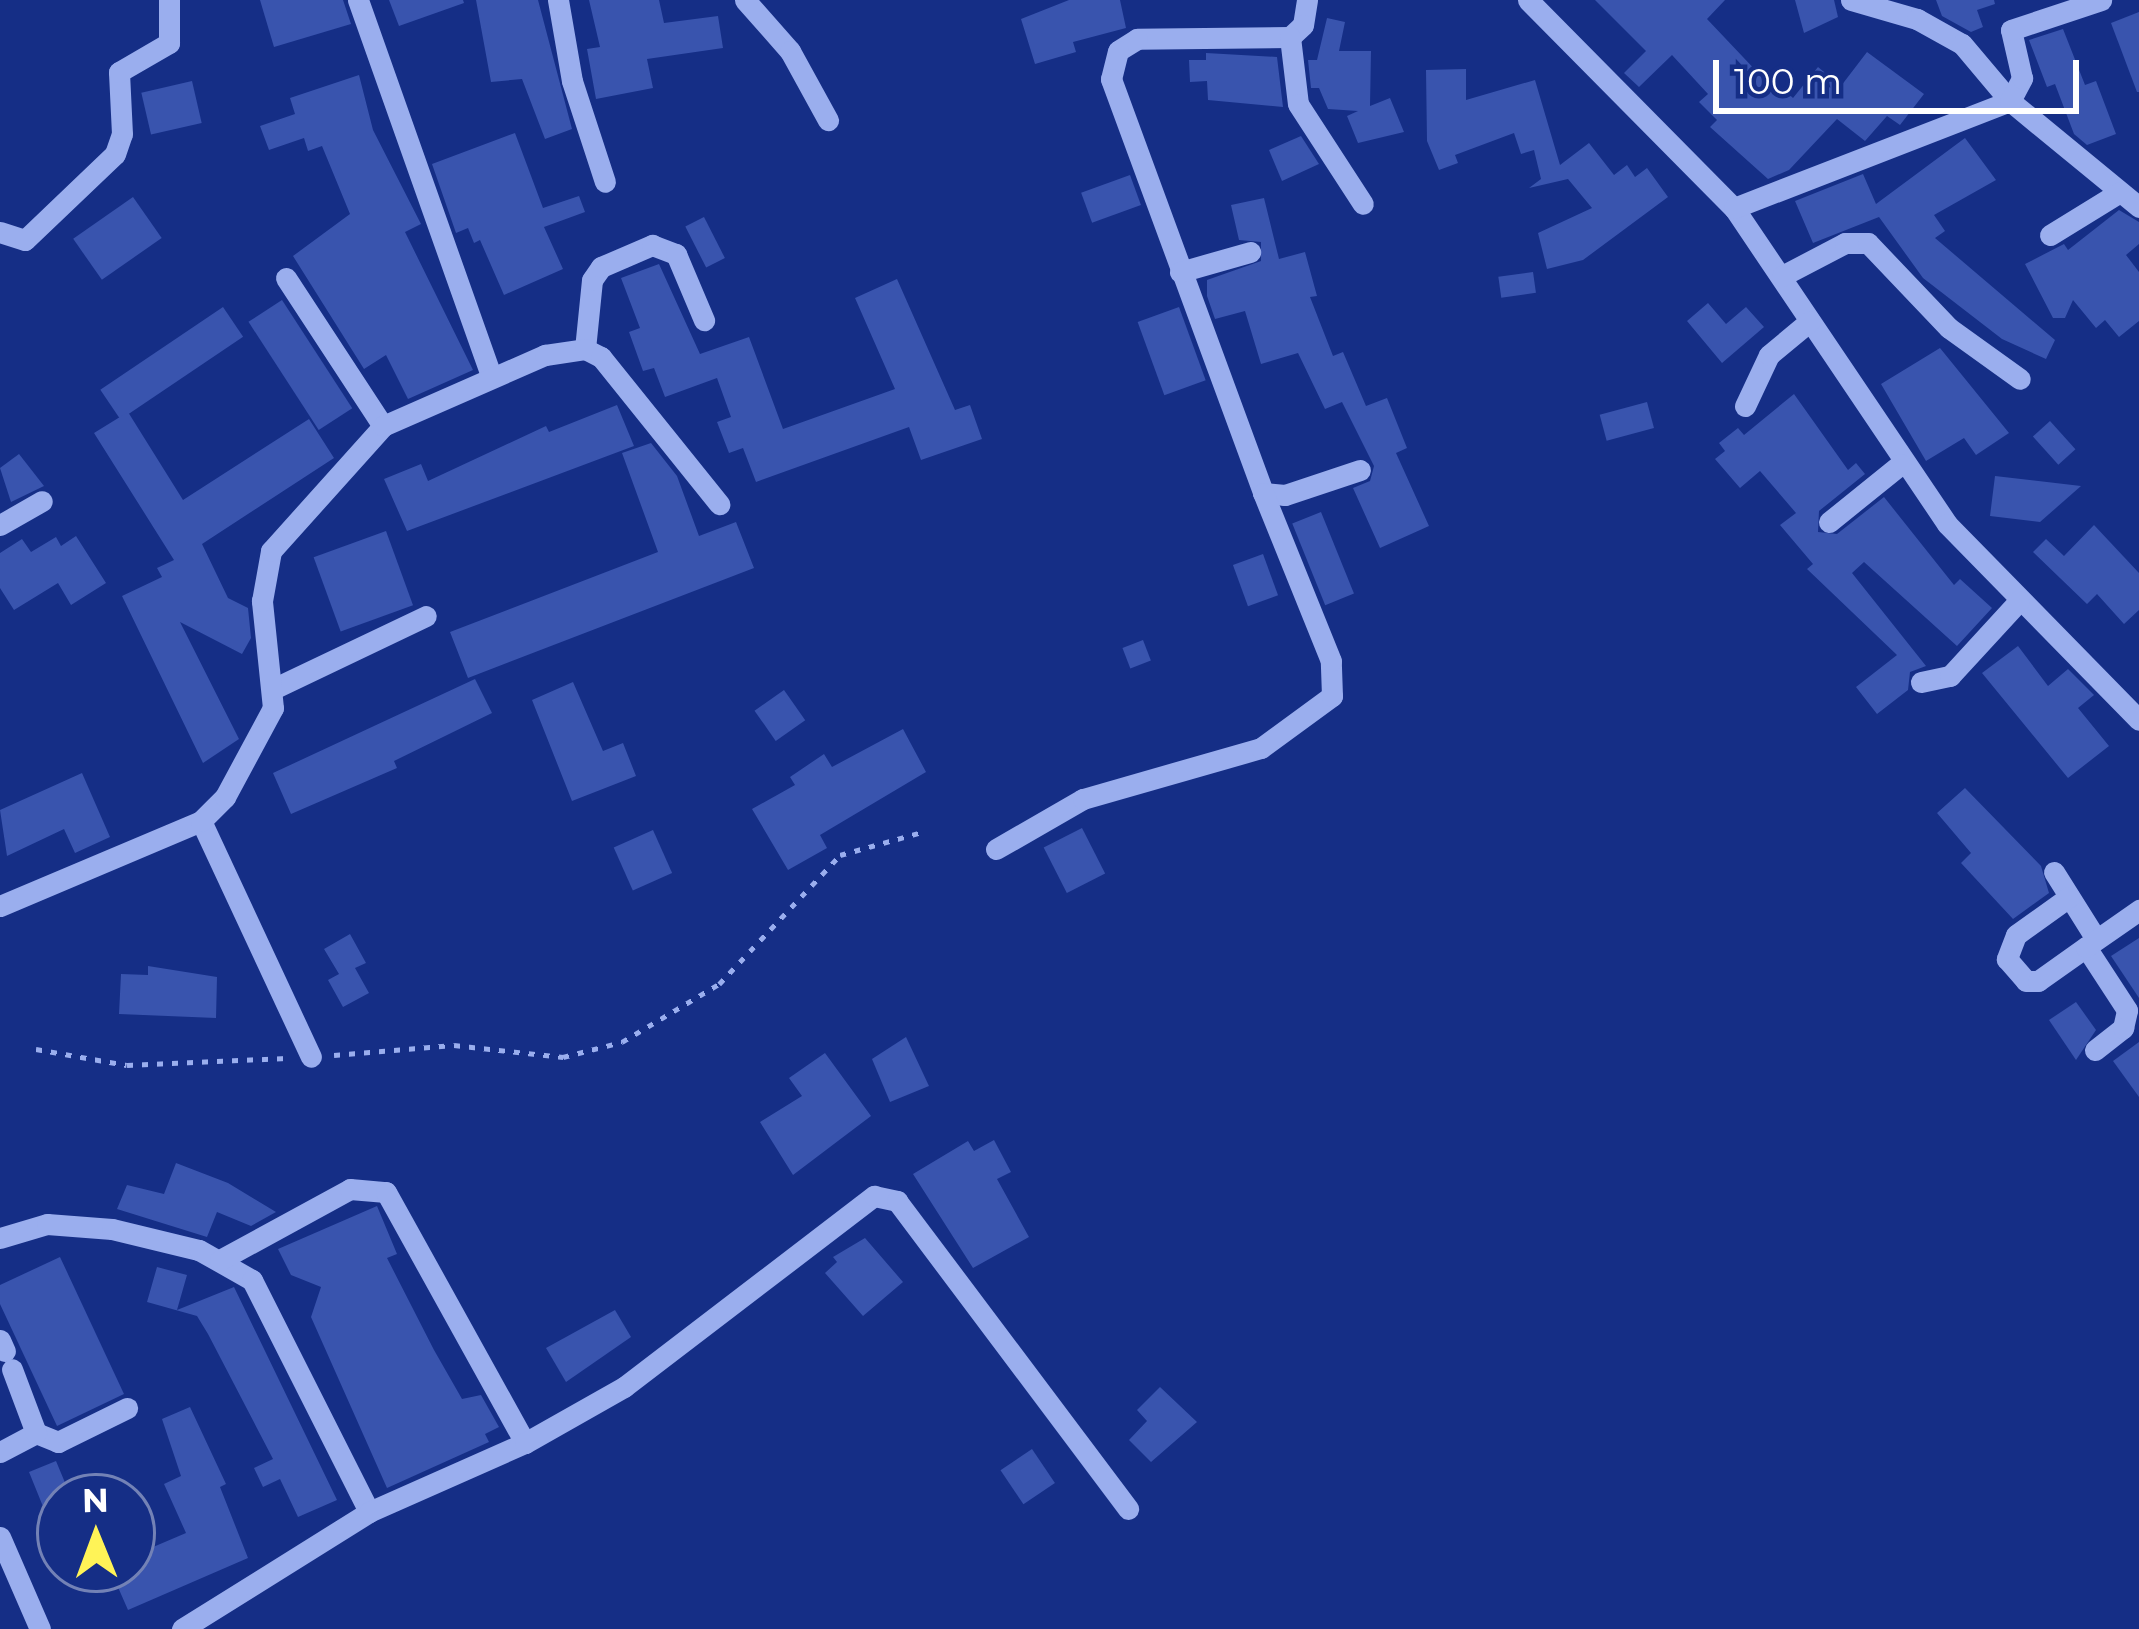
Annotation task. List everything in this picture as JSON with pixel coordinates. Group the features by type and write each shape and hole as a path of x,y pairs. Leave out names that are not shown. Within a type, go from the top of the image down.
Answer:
{"street":[{"path":"0,232 26,240 115,154 119,72 169,43 169,0"},
{"path":"358,0 491,376"},
{"path":"558,0 572,81 605,182"},
{"path":"745,0 790,51 829,120"},
{"path":"996,849 1083,799 1261,748 1332,696 1331,661 1180,272 1112,62 1137,39 1291,38 1303,25 1307,0"},
{"path":"1528,0 1734,208 1901,464 2019,602 2139,720"},
{"path":"1851,0 1940,28 2010,101 2139,207"},
{"path":"1734,208 2010,101 2023,78 2011,30 2101,0"},
{"path":"1291,38 1298,104 1363,204"},
{"path":"2050,235 2120,192"},
{"path":"1782,276 1845,243 1868,243 1949,328 2020,379"},
{"path":"585,349 592,280 601,267 652,245 676,254 704,320"},
{"path":"1180,272 1250,252"},
{"path":"286,278 382,426"},
{"path":"1745,406 1769,355 1810,321"},
{"path":"0,906 201,821 225,797 255,744 275,688 262,601 271,551 382,426 491,376 585,349 601,358 719,504"},
{"path":"1828,523 1901,464"},
{"path":"1263,493 1285,495 1360,470"},
{"path":"0,525 42,501"},
{"path":"1921,682 1950,676 2019,602"},
{"path":"275,688 426,616"},
{"path":"201,821 311,1057"},
{"path":"2054,872 2127,1010 2122,1028 2095,1050"},
{"path":"2069,897 2015,935 2007,959 2026,981 2038,981 2139,910"},
{"path":"220,1260 350,1189 386,1192 525,1443"},
{"path":"182,1629 369,1512 525,1443 624,1387 860,1202 886,1197 1128,1509"},
{"path":"0,1238 73,1224 220,1260 268,1300 369,1512"},
{"path":"6,1354 36,1433 58,1442 127,1408"},
{"path":"0,1452 36,1433"},
{"path":"0,1537 40,1629"}],"path":[{"path":"36,1049 127,1065 454,1045 587,1054 718,984 840,855 919,833"}],"building":[{"path":"260,0 343,0 351,24 274,47"},
{"path":"389,0 463,0 464,3 399,26"},
{"path":"476,0 538,0 572,129 545,139 522,79 491,82"},
{"path":"589,0 659,0 664,23 718,16 723,48 647,59 653,88 596,99 587,49 600,47"},
{"path":"1069,0 1120,0 1126,28 1073,42 1076,52 1035,64 1021,19"},
{"path":"1595,0 1725,0 1707,19 1779,95 1784,90 1793,98 1818,67 1841,86 1867,52 1924,94 1900,125 1887,116 1865,141 1837,119 1789,170 1768,179 1710,127 1717,120 1699,102 1708,94 1672,55 1639,87 1624,73 1646,51"},
{"path":"1795,0 1834,0 1838,17 1804,33"},
{"path":"1936,0 1994,0 1995,4 1977,10 1983,27 1971,32 1942,16"},
{"path":"2139,12 2139,92 2137,92 2111,23"},
{"path":"1327,18 1345,22 1339,51 1371,51 1370,106 1390,98 1404,132 1358,143 1347,116 1358,111 1328,109 1319,88 1311,88 1308,60 1317,60"},
{"path":"2063,29 2085,85 2096,81 2116,134 2087,145 2074,134 2055,84 2047,87 2029,40"},
{"path":"1206,53 1277,57 1283,107 1208,100 1207,81 1190,82 1189,60 1206,60"},
{"path":"1466,69 1466,100 1535,80 1560,165 1589,143 1614,175 1627,165 1635,177 1647,168 1668,197 1583,260 1547,269 1538,233 1592,208 1568,179 1529,188 1541,179 1534,150 1521,154 1514,133 1455,155 1458,163 1439,170 1427,141 1426,70"},
{"path":"359,75 373,130 421,224 405,232 473,370 408,399 386,355 364,369 293,256 350,214 322,146 308,151 304,138 269,150 260,126 295,114 290,98"},
{"path":"192,81 202,123 151,135 141,93"},
{"path":"515,133 543,208 579,196 585,212 544,227 563,269 504,295 480,240 474,243 468,228 456,233 432,164"},
{"path":"1301,136 1319,164 1282,181 1269,150"},
{"path":"1965,138 1996,180 1934,215 1945,231 1935,238 2055,340 2046,359 2002,339 1923,278 1879,217 1813,243 1795,201 1863,174 1876,204"},
{"path":"1130,175 1141,205 1092,223 1081,193"},
{"path":"133,197 162,238 102,280 73,239"},
{"path":"1264,198 1279,259 1305,252 1317,296 1310,297 1333,356 1343,352 1366,406 1387,398 1407,448 1396,453 1429,526 1380,548 1353,488 1370,481 1374,466 1342,402 1325,409 1298,353 1261,364 1245,311 1215,319 1207,296 1207,280 1261,261 1261,242 1239,240 1231,205"},
{"path":"2119,210 2139,222 2139,244 2126,255 2139,272 2139,321 2119,337 2105,320 2096,328 2073,300 2065,318 2053,318 2025,264 2064,244 2068,250"},
{"path":"704,217 725,258 706,268 685,227"},
{"path":"659,264 700,354 749,337 783,429 895,389 855,298 897,279 955,410 970,405 982,439 921,460 909,427 756,482 743,448 729,453 717,422 731,417 717,378 665,397 654,368 643,371 629,332 640,328 621,278"},
{"path":"1533,272 1536,293 1501,298 1498,277"},
{"path":"282,300 352,408 319,430 248,322"},
{"path":"1708,303 1726,324 1746,307 1764,327 1722,363 1687,321"},
{"path":"223,307 243,337 120,420 100,390"},
{"path":"1179,307 1206,380 1164,395 1138,322"},
{"path":"1940,348 2009,433 1976,455 1964,438 1926,461 1881,384"},
{"path":"1794,394 1848,470 1856,463 1865,474 1819,511 1818,532 1837,534 1884,497 1954,585 1960,579 1992,608 1957,646 1864,562 1852,573 1926,666 1910,672 1908,690 1877,714 1856,687 1897,655 1807,569 1813,564 1780,525 1796,513 1760,471 1740,488 1715,459 1725,451 1719,443 1738,428 1744,435"},
{"path":"1647,402 1654,428 1607,441 1600,415"},
{"path":"617,405 634,446 407,531 384,479 421,464 428,481 546,426 549,432"},
{"path":"128,412 183,500 309,419 334,458 202,544 228,598 248,608 251,638 242,654 180,622 239,739 203,763 122,596 162,577 157,568 174,560 94,433"},
{"path":"2050,421 2075,449 2058,465 2033,436"},
{"path":"651,443 677,476 699,536 736,522 754,568 468,678 450,632 658,552 622,453"},
{"path":"19,454 44,486 11,502 0,468"},
{"path":"1995,476 2081,486 2040,522 1990,516"},
{"path":"1321,512 1354,594 1325,605 1292,524"},
{"path":"2094,525 2139,573 2139,610 2124,624 2097,594 2087,604 2033,552 2046,539 2064,556"},
{"path":"386,531 413,605 341,632 314,557"},
{"path":"76,536 106,583 71,605 58,583 14,610 0,588 0,553 22,539 31,552 56,537 61,546"},
{"path":"1263,554 1278,595 1248,606 1233,565"},
{"path":"1143,640 1151,661 1130,668 1122,648"},
{"path":"2018,646 2048,686 2068,669 2094,695 2078,708 2109,746 2068,778 1982,673"},
{"path":"475,679 492,713 394,761 397,768 291,814 273,773"},
{"path":"573,682 603,751 623,743 636,776 572,801 532,700"},
{"path":"784,690 805,720 776,741 755,711"},
{"path":"903,729 926,772 820,835 827,848 788,870 752,809 795,785 790,777 824,754 832,767"},
{"path":"82,773 110,837 75,853 64,829 7,856 0,810"},
{"path":"1965,788 2041,866 2049,893 2013,919 1961,863 1971,853 1937,813"},
{"path":"1082,828 1105,873 1067,893 1044,848"},
{"path":"653,830 672,873 633,890 614,847"},
{"path":"350,934 366,963 355,968 369,993 343,1007 328,980 339,974 324,949"},
{"path":"2139,938 2139,998 2111,956"},
{"path":"148,966 217,977 216,1018 119,1014 121,974 148,975"},
{"path":"2076,1002 2096,1030 2076,1060 2049,1020"},
{"path":"906,1037 929,1086 890,1102 872,1059"},
{"path":"2139,1042 2139,1097 2113,1061"},
{"path":"825,1053 871,1116 793,1175 760,1122 802,1096 789,1078"},
{"path":"994,1140 1011,1172 997,1179 1029,1237 973,1268 913,1174 968,1141 974,1151"},
{"path":"176,1163 228,1183 276,1212 251,1226 217,1212 207,1237 117,1209 127,1185 164,1194"},
{"path":"377,1206 397,1254 387,1258 434,1350 462,1399 481,1395 499,1427 485,1434 489,1442 387,1488 311,1317 321,1287 291,1275 278,1249"},
{"path":"865,1238 903,1282 863,1316 825,1273 837,1262 833,1257"},
{"path":"60,1257 124,1394 57,1426 0,1304 0,1285"},
{"path":"157,1267 187,1275 177,1310 234,1287 337,1500 298,1517 280,1479 263,1487 254,1468 273,1459 197,1316 147,1302"},
{"path":"615,1310 631,1337 566,1382 546,1348"},
{"path":"1160,1387 1197,1422 1151,1462 1129,1440 1147,1421 1137,1410"},
{"path":"190,1407 226,1484 220,1487 248,1558 128,1610 121,1593 156,1593 156,1546 186,1533 164,1484 181,1476 162,1419"},
{"path":"1032,1449 1055,1483 1023,1504 1000,1470"},
{"path":"56,1461 61,1473 36,1473 36,1489 29,1472"}]}
